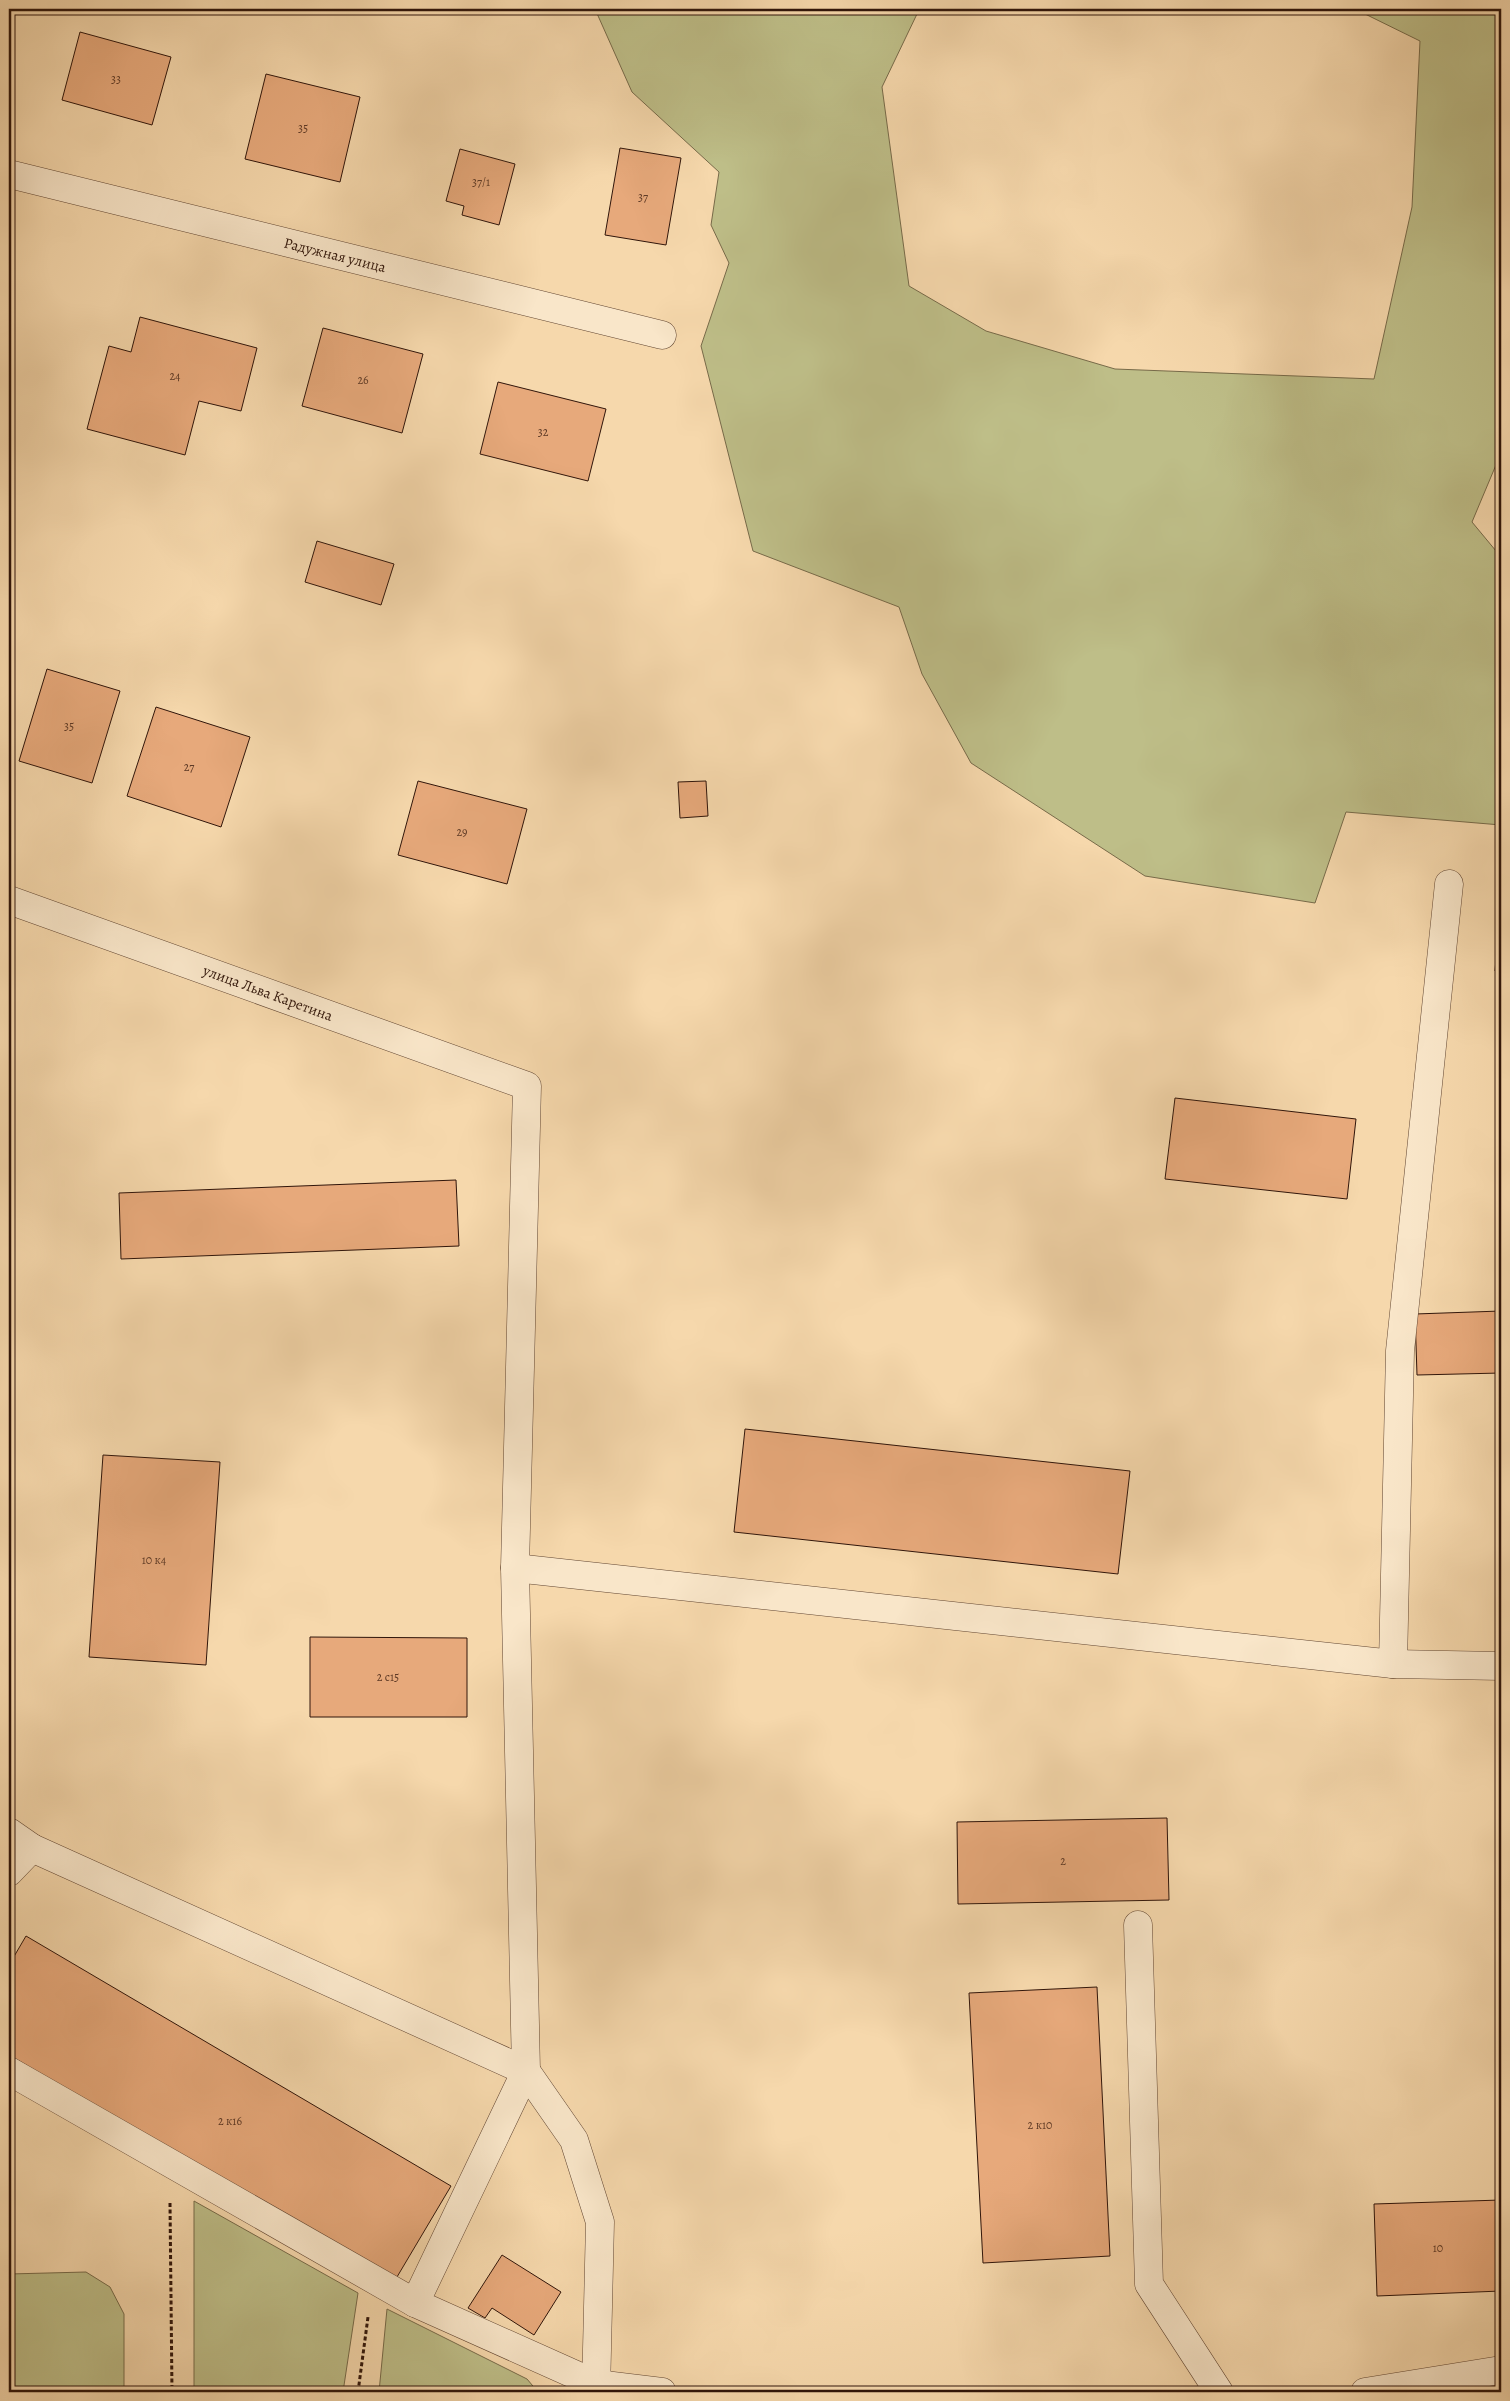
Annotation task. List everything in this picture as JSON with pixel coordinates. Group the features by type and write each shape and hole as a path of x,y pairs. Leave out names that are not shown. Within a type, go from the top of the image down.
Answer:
{"street":[{"name":"Радужная улица","path":"9,174 662,335"},
{"path":"1393,1664 1400,1351 1449,884"},
{"name":"улица Льва Каретина","path":"9,900 528,1086 515,1568"},
{"path":"415,2303 526,2071 515,1568 1393,1664 1501,1666"},
{"path":"9,1832 32,1848 526,2071 574,2140 600,2222 596,2388"},
{"path":"9,1872 32,1848"},
{"path":"1138,1925 1148,2284 1219,2392"},
{"path":"9,2071 415,2303 596,2388 662,2392"},
{"path":"1365,2392 1501,2370"}],"path":[{"path":"169,2162 172,2392"},
{"path":"358,2392 372,2279"}],"green space":[{"path":"595,9 988,9 917,14 882,87 909,286 986,331 1115,369 1374,379 1412,207 1420,41 1361,12 1308,9 1501,9 1501,453 1472,522 1501,557 1501,825 1346,812 1315,903 1145,876 971,763 922,674 899,607 753,551 701,346 729,263 711,225 719,172 632,92"},
{"path":"194,2201 358,2293 343,2392 194,2392"},
{"path":"86,2272 110,2287 124,2314 124,2392 9,2392 9,2274"},
{"path":"387,2309 527,2379 538,2392 379,2392"}],"building":[{"path":"80,32 171,57 152,125 62,100"},
{"path":"266,74 360,97 340,182 245,159"},
{"path":"620,148 681,158 666,245 605,235"},
{"path":"460,149 515,164 499,225 462,215 464,206 446,201"},
{"path":"140,317 257,348 241,411 199,401 185,455 87,429 109,346 131,352"},
{"path":"323,328 423,354 402,433 302,406"},
{"path":"498,382 606,409 588,481 480,454"},
{"path":"317,541 394,564 381,605 305,582"},
{"path":"47,669 120,691 92,783 19,761"},
{"path":"156,707 250,737 221,827 127,796"},
{"path":"418,781 527,809 507,884 398,855"},
{"path":"706,781 708,816 680,818 678,782"},
{"path":"1501,897 1501,971 1495,971"},
{"path":"1175,1098 1356,1119 1347,1199 1165,1179"},
{"path":"456,1180 459,1246 121,1259 119,1193"},
{"path":"1501,1311 1501,1373 1417,1375 1415,1314"},
{"path":"745,1429 1130,1471 1118,1574 734,1532"},
{"path":"103,1455 220,1462 206,1665 89,1657"},
{"path":"310,1637 467,1638 467,1717 310,1717"},
{"path":"1167,1818 1169,1900 958,1904 957,1822"},
{"path":"26,1936 451,2186 394,2282 9,2055 9,1965"},
{"path":"1097,1987 1110,2256 983,2263 969,1993"},
{"path":"1501,2200 1501,2291 1377,2296 1374,2204"},
{"path":"502,2255 561,2292 534,2335 492,2308 485,2318 468,2308"}]}
